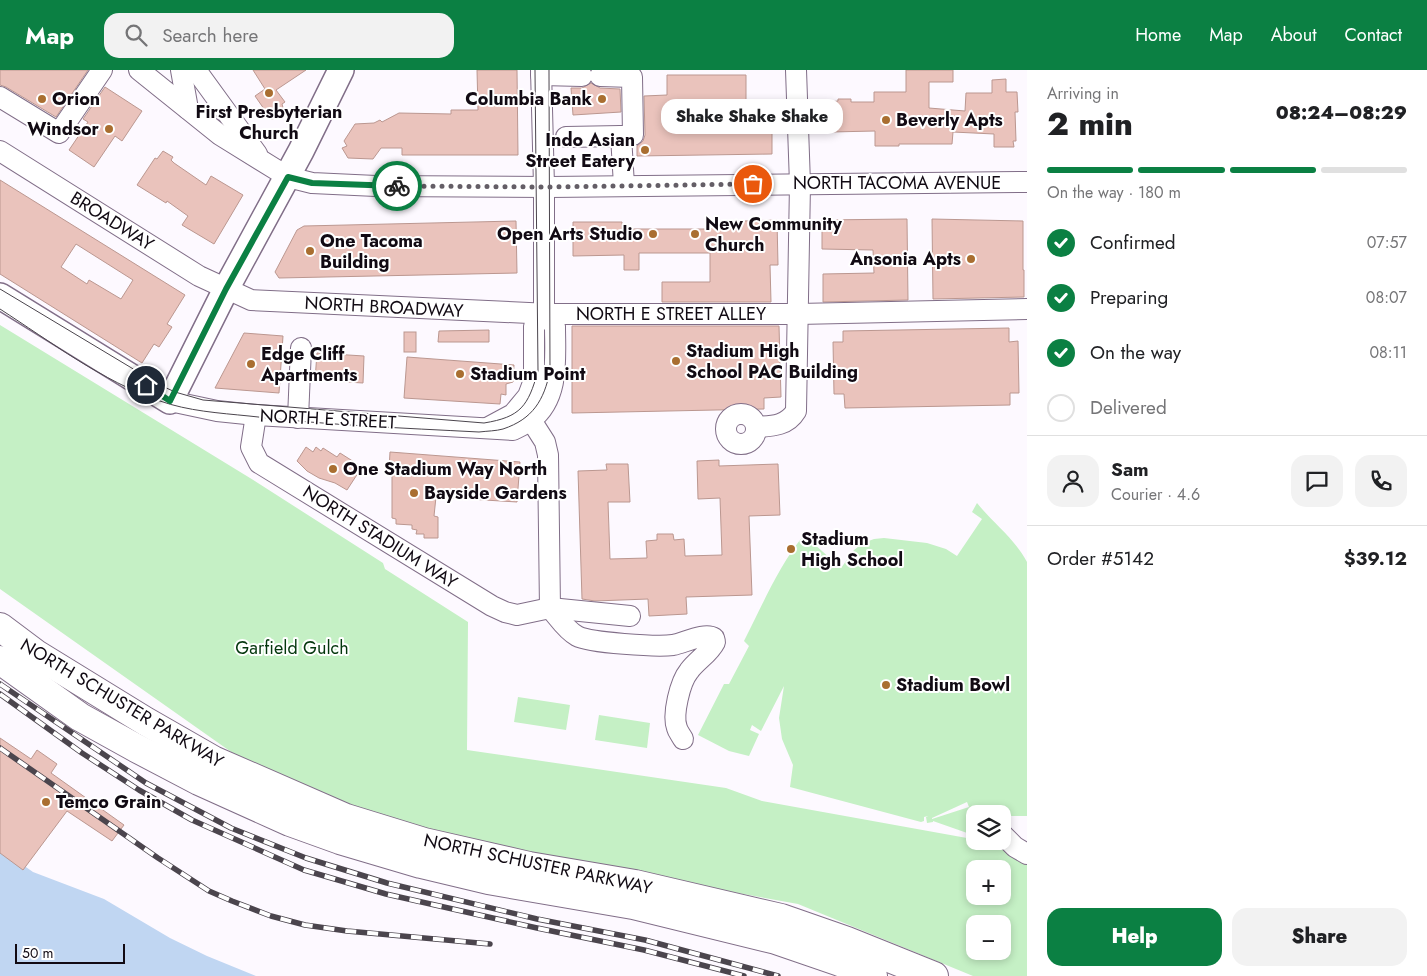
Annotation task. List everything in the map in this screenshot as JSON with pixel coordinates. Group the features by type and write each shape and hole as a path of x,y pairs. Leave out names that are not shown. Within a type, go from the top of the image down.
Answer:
{"highway":[{"name":"NORTH SCHUSTER PARKWAY","path":"0,627 44,659 213,760 346,818 424,842 519,864 635,884 781,918 848,941 934,976"},
{"name":"NORTH SCHUSTER PARKWAY","path":"0,660 80,716 136,748 199,781 298,825 340,840 450,871 488,880 633,905 776,940 840,962 873,976"}],"main road":[{"path":"0,296 170,401 226,289 288,177 341,70"}],"street":[{"path":"0,97 59,133 102,70"},
{"name":"NORTH TACOMA AVENUE","path":"139,70 220,135 288,177 312,183 334,185 624,186 1027,182"},
{"path":"181,70 188,109"},
{"path":"196,70 261,160"},
{"path":"756,427 780,425 792,418 796,411 800,184 796,70"},
{"path":"487,428 513,414 528,396 534,380 534,326 544,314 544,186 541,73 632,77 633,135 566,137"},
{"path":"621,136 624,186"},
{"name":"BROADWAY","path":"0,151 199,276 226,289"},
{"name":"NORTH BROADWAY","path":"226,289 251,300 544,314"},
{"name":"NORTH E STREET ALLEY","path":"544,314 798,314 1027,309"},
{"path":"544,314 555,326 555,379 542,408 531,420 545,442 548,455 550,608 576,636 586,639 635,644 674,645 707,636 714,638 715,642 710,650 688,672 680,688 676,707 676,727 682,738"},
{"path":"298,418 301,348"},
{"name":"NORTH E STREET","path":"170,401 217,411 256,415 514,430 531,420"},
{"name":"NORTH STADIUM WAY","path":"256,415 251,447 259,463 492,606 517,615 550,608 630,616"},
{"path":"1011,843 1027,854"}],"green space":[{"name":"Garfield Gulch","path":"0,325 250,478 383,563 385,569 468,622 467,750 726,788 762,801 966,838 966,850 1006,850 1027,860 1027,976 973,976 798,904 504,851 367,813 244,761 0,589"},
{"path":"977,503 1010,538 1027,562 1027,816 1011,816 1011,805 968,805 967,802 932,818 966,808 966,833 933,821 927,823 926,817 928,816 924,817 924,821 921,822 790,787 793,765 782,739 779,718 784,686 761,731 752,725 750,730 759,734 749,756 729,751 698,735 724,684 729,684 749,646 744,641 771,586 804,535 841,568 854,550 863,543 874,539 884,538 927,543 946,549 957,556 982,519 972,512"},
{"path":"518,697 570,705 566,730 514,722"},
{"path":"599,715 650,723 647,748 595,740"}],"water":[{"path":"0,846 33,872 104,899 170,938 207,956 256,976 0,976"}],"building":[{"name":"Orion","path":"0,70 88,70 56,117 0,85"},
{"name":"First Presbyterian Church","path":"253,70 306,70 276,90 285,102 282,104 284,111 279,118 271,119 255,96 265,89"},
{"path":"477,70 517,70 518,155 402,155 402,148 381,148 373,159 348,158 342,148 347,146 344,141 355,124 374,123 380,120 382,122 399,113 451,114 451,110 478,110"},
{"path":"906,70 953,70 953,82 929,82 929,108 965,111 966,93 992,93 992,80 1006,79 1006,92 1017,92 1018,112 1015,112 1016,141 1013,141 1014,147 994,147 994,134 953,132 952,144 875,146 875,131 831,132 837,122 826,122 826,111 830,111 830,102 838,101 838,99 851,99 851,102 874,102 874,92 906,92"},
{"path":"667,75 746,75 746,114 772,114 772,154 637,156 637,146 643,141 645,135 644,96 667,95"},
{"path":"591,83 600,88 620,89 621,112 573,115 571,88 582,88"},
{"name":"Windsor","path":"105,87 142,111 122,141 115,136 94,167 69,150 88,122 83,119"},
{"path":"163,151 173,157 171,160 174,163 206,185 211,176 243,195 214,244 182,225 188,216 167,201 166,203 137,185 155,158 157,159"},
{"path":"0,180 185,295 167,324 172,327 159,347 154,344 142,363 0,274","holes":["76,244 133,280 121,299 89,280 87,284 61,267"]},
{"path":"907,219 908,300 823,302 823,274 874,273 873,250 822,249 822,220"},
{"name":"Ansonia Apts","path":"932,219 1023,221 1024,297 933,299"},
{"path":"777,220 778,265 770,265 771,302 662,302 662,282 710,282 710,253 639,253 639,270 624,270 624,255 573,256 573,222 622,222 622,229 709,229 709,222"},
{"path":"516,221 517,273 279,278 275,272 297,230 304,226"},
{"name":"Stadium High School PAC Building","path":"572,326 779,326 781,397 764,398 764,409 572,413"},
{"path":"1009,328 1009,342 1018,341 1019,393 1010,393 1010,405 845,408 844,394 834,394 833,342 843,342 843,331"},
{"path":"489,330 489,342 438,342 439,331"},
{"path":"404,332 416,332 416,352 404,352"},
{"name":"Edge Cliff Apartments","path":"244,333 283,336 279,393 215,388"},
{"path":"317,353 364,356 363,383 315,380"},
{"name":"Stadium Point","path":"407,357 514,365 513,382 506,384 506,395 501,394 500,404 404,398"},
{"name":"One Stadium Way North","path":"306,447 313,452 316,447 321,451 323,448 337,457 340,453 362,467 347,490 335,483 319,478 307,471 297,461"},
{"path":"390,452 520,462 517,502 436,497 434,516 438,517 438,538 424,538 424,534 416,534 417,530 412,529 412,525 396,524 396,519 392,518 392,469 389,470"},
{"name":"Stadium High School","path":"719,460 719,466 778,464 780,515 749,516 752,595 686,597 687,614 649,616 648,599 595,601 582,599 578,471 607,470 606,464 628,464 630,502 608,502 610,559 647,558 646,541 657,540 657,534 673,534 674,540 684,539 685,556 722,555 720,498 698,499 697,461"},
{"name":"Temco Grain","path":"0,738 31,759 37,750 57,764 51,773 124,825 112,841 67,811 23,870 0,853"}],"tram line":[{"path":"0,289 160,385 175,392 203,400 484,423 507,417 521,408 526,401 531,393 538,371 535,70"},
{"path":"0,309 97,372 139,393 182,407 215,413 392,428 479,432 500,430 513,425 522,420 536,407 544,391 550,371 549,70"}],"railway":[{"path":"0,684 146,783 231,828 306,858 387,883 537,919 645,940 778,976"},
{"path":"0,694 82,753 139,790 192,820 304,870 386,894 644,950 744,976"},
{"path":"0,748 158,858 209,891 232,901 271,916 305,925 347,931 490,944"}],"way so far":[{"path":"397,186 549,187 753,184"}],"place":[{"name":"First Presbyterian Church","path":"269,93"},
{"name":"Orion","path":"42,99"},
{"name":"Columbia Bank","path":"602,99"},
{"name":"Beverly Apts","path":"886,120"},
{"name":"Windsor","path":"109,129"},
{"name":"Indo Asian Street Eatery","path":"645,150"},
{"name":"Shake Shake Shake","path":"753,184"},
{"name":"Open Arts Studio","path":"653,234"},
{"name":"New Community Church","path":"695,234"},
{"name":"One Tacoma Building","path":"310,251"},
{"name":"Ansonia Apts","path":"971,259"},
{"name":"Stadium High School PAC Building","path":"676,361"},
{"name":"Edge Cliff Apartments","path":"251,364"},
{"name":"Stadium Point","path":"460,374"},
{"name":"One Stadium Way North","path":"333,469"},
{"name":"Bayside Gardens","path":"414,493"},
{"name":"Stadium High School","path":"791,549"},
{"name":"Stadium Bowl","path":"886,685"},
{"name":"Temco Grain","path":"46,802"}],"route":[{"path":"146,385 170,401 226,289 288,177 312,183 334,185 397,186"}]}
